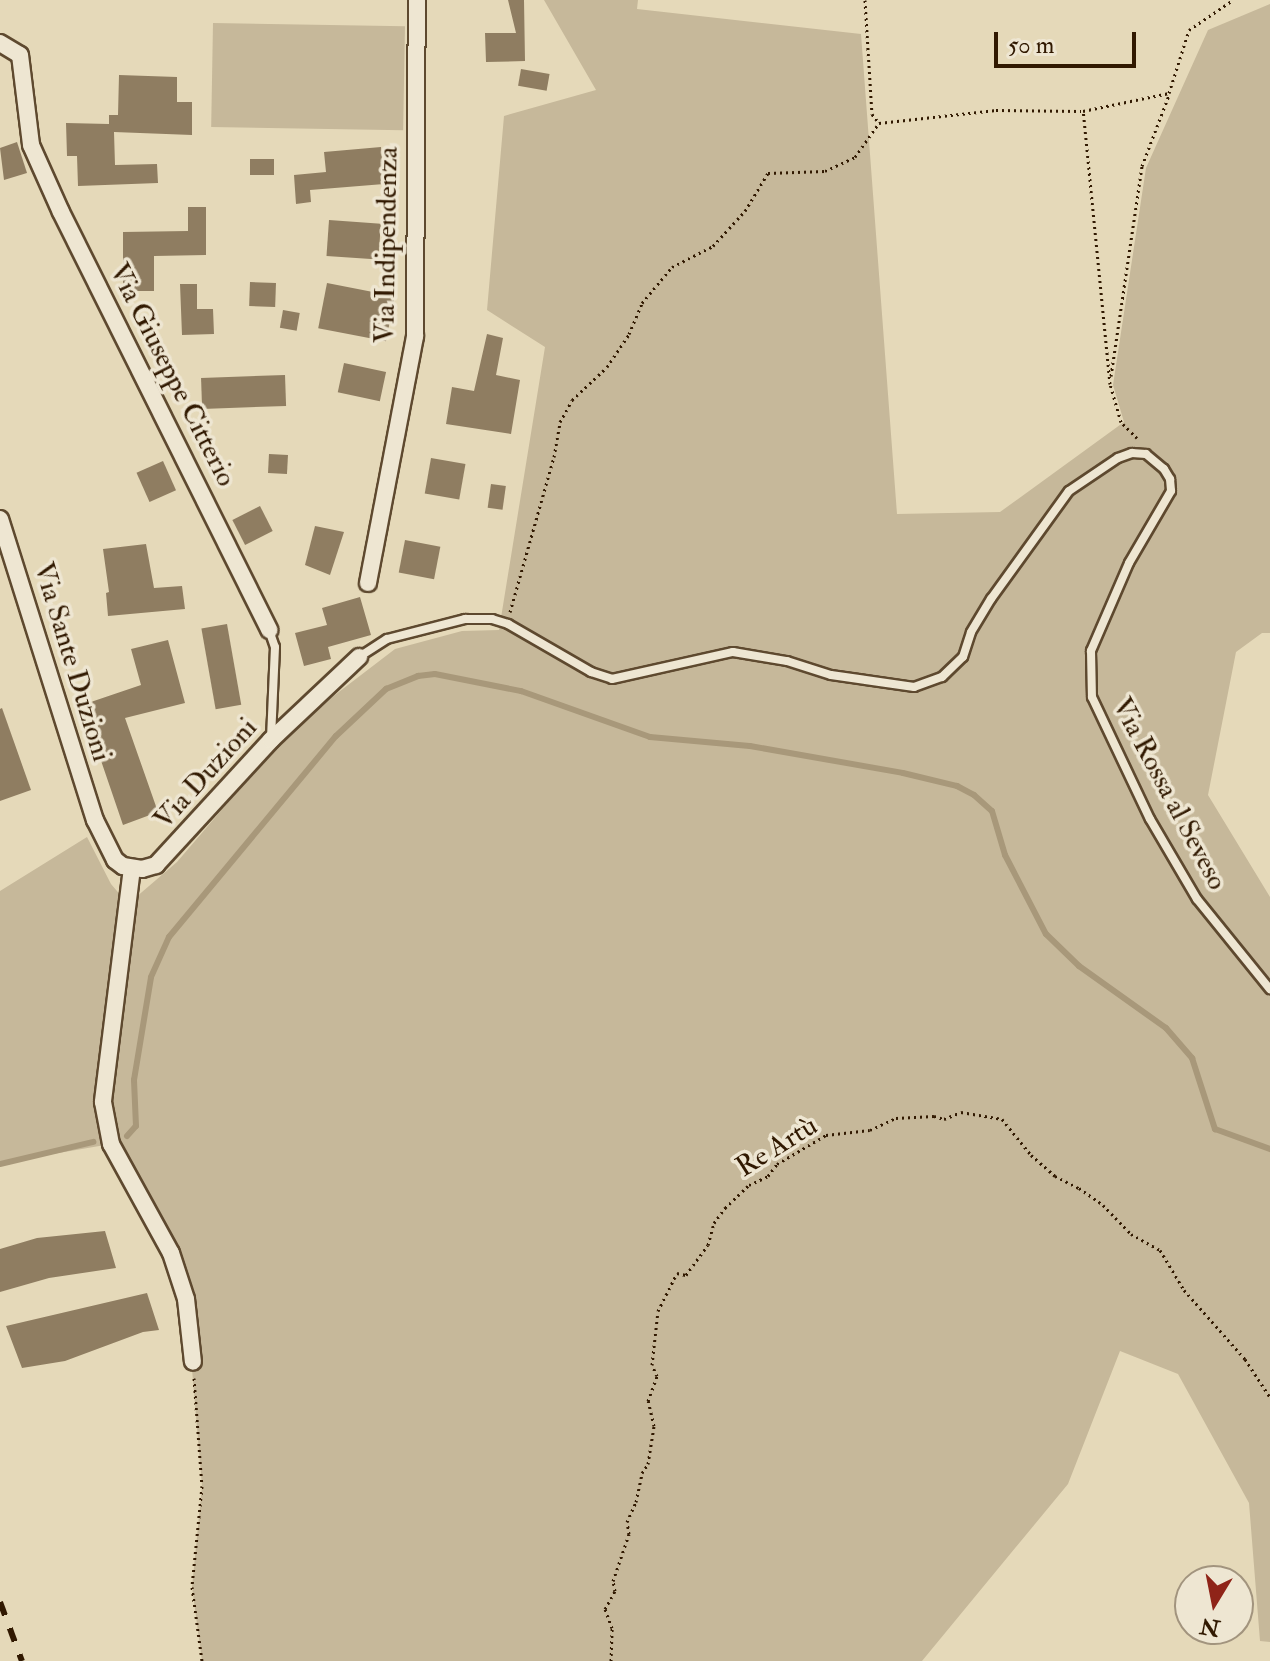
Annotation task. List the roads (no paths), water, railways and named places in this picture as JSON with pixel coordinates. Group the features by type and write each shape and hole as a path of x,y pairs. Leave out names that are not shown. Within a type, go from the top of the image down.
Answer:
{"street":[{"name":"Via Indipendenza","path":"368,583 415,336 417,0"},
{"name":"Via Giuseppe Citterio","path":"0,43 20,55 31,145 61,212 269,630"},
{"name":"Via Sante Duzioni","path":"0,519 95,820 115,860 132,868"},
{"name":"Via Duzioni","path":"132,868 156,865 168,855 271,740 359,657"},
{"path":"132,868 103,1102 111,1144 171,1253 186,1299 193,1362"}],"lane":[{"name":"Via Rossa al Seveso","path":"359,657 387,639 465,619 492,619 508,624 591,672 612,679 733,652 787,661 831,675 914,687 942,677 963,657 971,632 991,599 1069,491 1118,458 1132,453 1146,454 1164,469 1170,479 1171,491 1129,563 1091,651 1092,697 1150,819 1197,899 1270,989"},
{"name":"Via Giuseppe Citterio","path":"269,630 275,647 271,740"}],"waterway":[{"path":"127,1136 136,1126 134,1080 151,977 169,937 336,736 386,689 418,676 435,674 521,691 650,737 750,746 903,773 957,786 974,795 992,811 1005,855 1046,934 1079,966 1166,1028 1192,1058 1215,1129 1270,1149"},
{"path":"0,1164 93,1142"}],"railway":[{"path":"0,1602 22,1661"}]}
